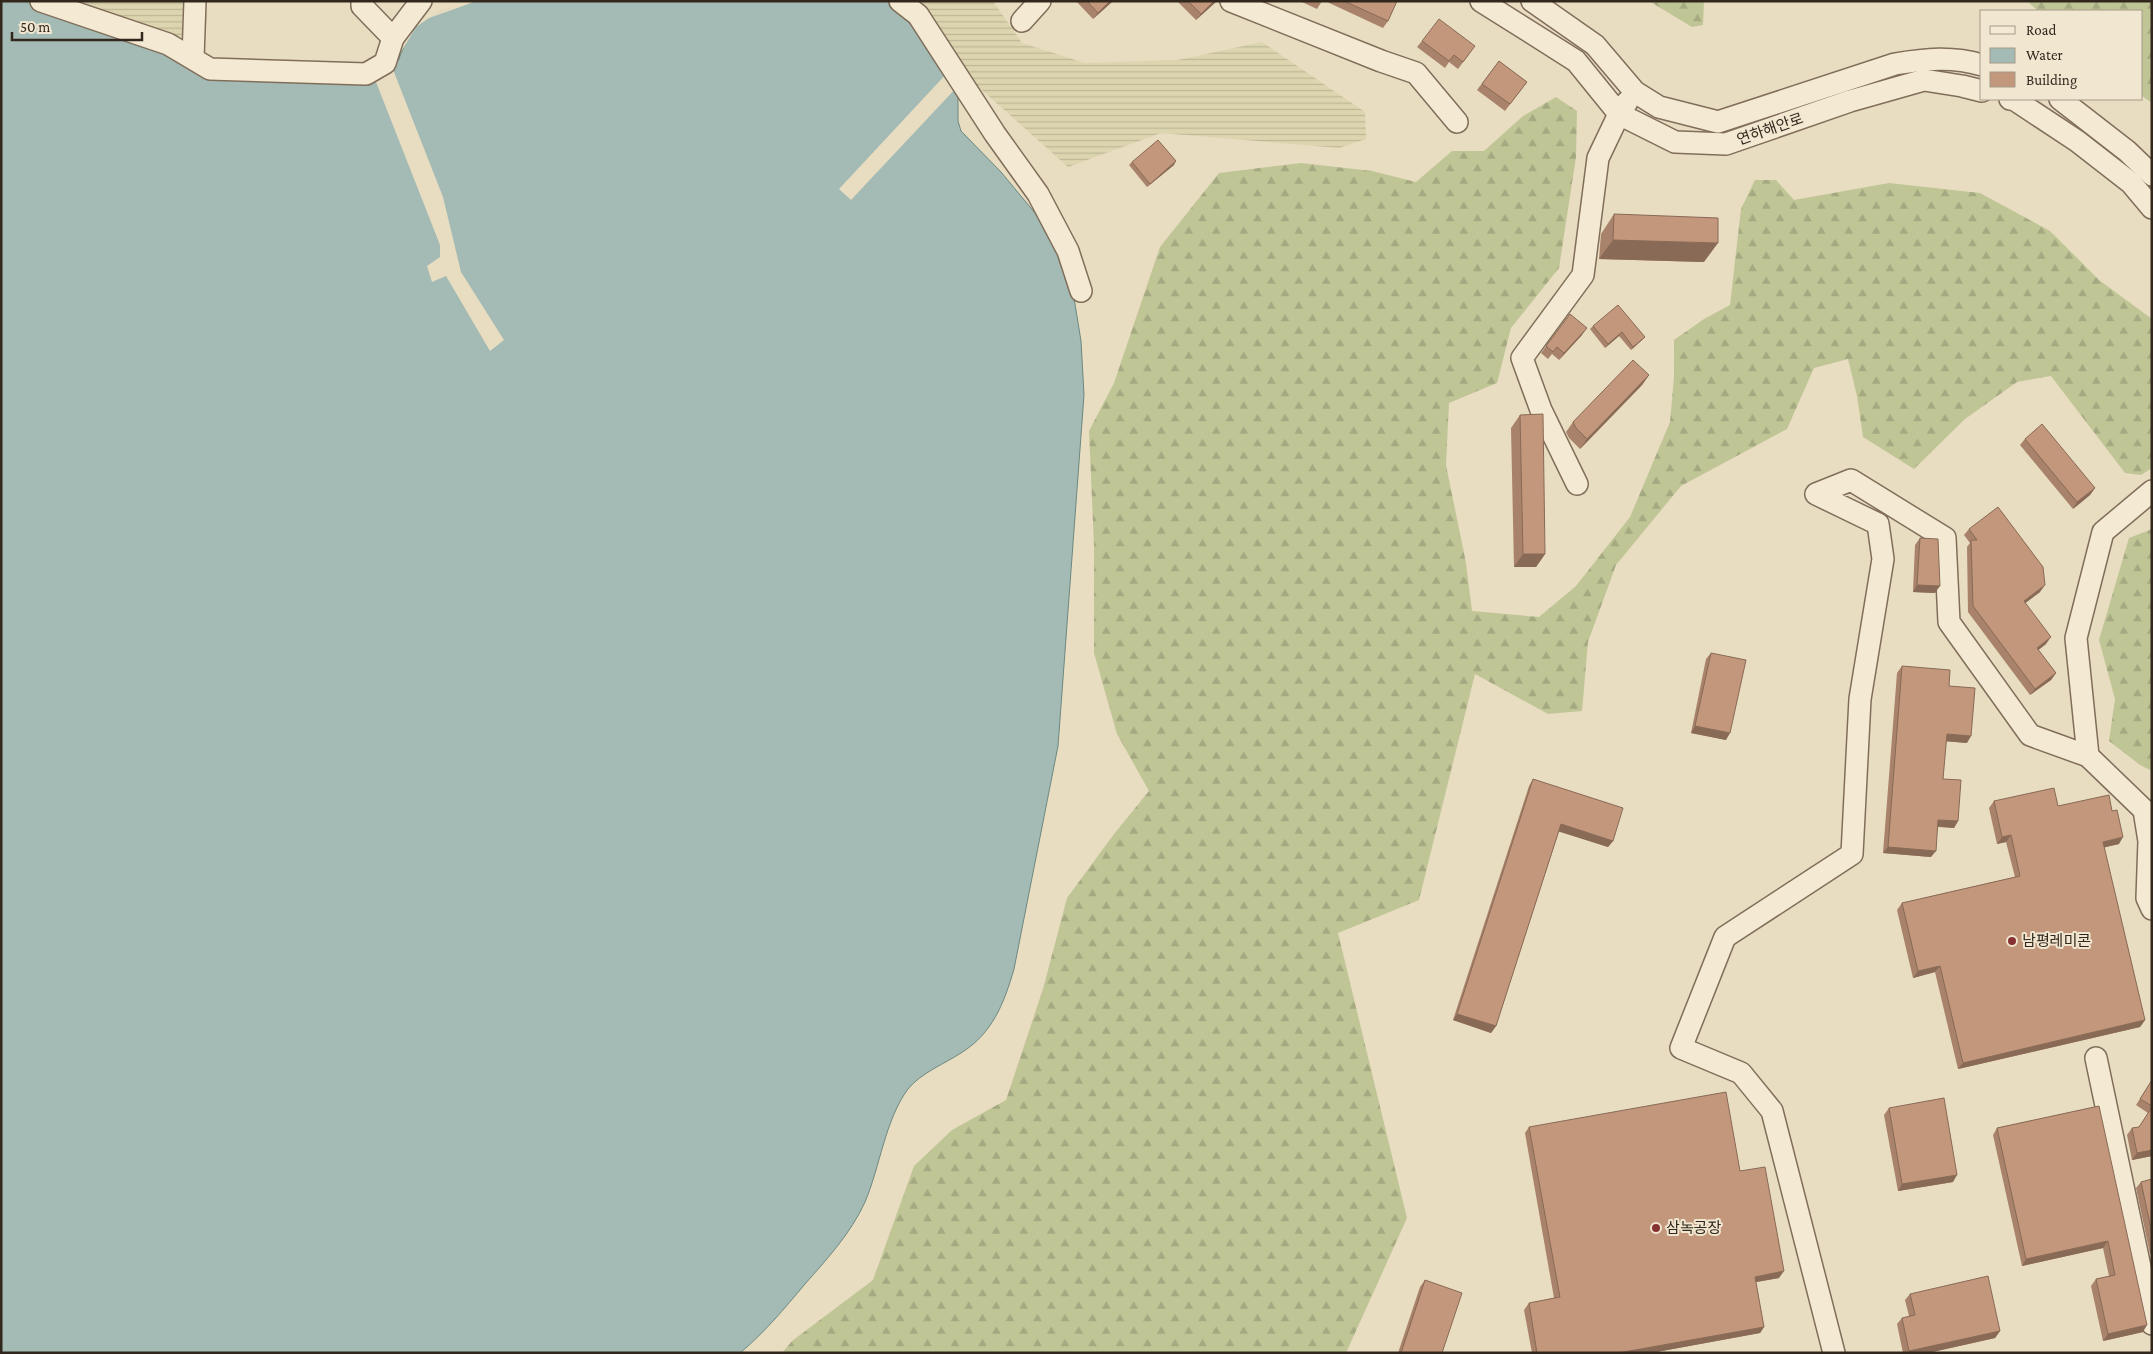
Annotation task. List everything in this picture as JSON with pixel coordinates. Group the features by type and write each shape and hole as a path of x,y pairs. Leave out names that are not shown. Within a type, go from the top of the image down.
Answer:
{"street":[{"path":"41,1 168,44 210,69 366,74 385,63 393,38 421,1"},
{"path":"193,58 195,1"},
{"path":"362,1 362,6 393,38"},
{"path":"900,1 918,15 995,134 1038,194 1068,251 1081,291"},
{"path":"1022,20 1040,1"},
{"path":"1231,1 1381,61 1416,73 1457,122"},
{"name":"연하해안로","path":"1480,1 1576,61 1619,114 1675,142 1726,144 1850,101 1924,80 1980,90"},
{"name":"연하해안로","path":"1532,1 1595,45 1634,92 1658,107 1718,122 1895,64 1924,59 1961,59 1980,64"},
{"path":"1577,484 1541,410 1522,358 1583,275 1598,158 1619,114 1634,92"},
{"path":"2015,100 2077,141 2131,183 2152,208"},
{"path":"2061,100 2127,151 2152,175"},
{"path":"1834,1353 1772,1112 1740,1073 1681,1048 1725,937 1852,854 1860,699 1883,559 1878,524 1816,494 1851,480 1945,538 1949,622 2030,735 2088,756 2144,810 2149,841 2148,898 2152,909"},
{"path":"2088,756 2076,638 2103,532 2152,491"},
{"path":"2096,1058 2152,1324"}],"shaded area":[{"path":"68,1 183,1 182,35 174,39"},
{"path":"897,1 993,1 1022,43 1085,63 1178,60 1262,42 1365,112 1366,139 1339,148 1161,133 1068,167 974,83"}],"green space":[{"path":"1649,1 1704,1 1703,25 1692,27"},
{"path":"2027,1 2152,1 2152,103 2143,97 2143,10 2037,10"},
{"path":"1556,97 1577,111 1576,157 1559,268 1511,328 1497,383 1449,403 1446,465 1466,563 1472,611 1539,617 1576,586 1630,517 1670,422 1674,377 1674,340 1704,319 1730,305 1741,209 1755,180 1776,180 1794,200 1889,183 1980,193 2050,231 2099,280 2152,319 2152,468 2141,475 2125,473 2051,376 2017,382 1965,419 1914,469 1863,437 1857,396 1848,359 1814,368 1787,429 1681,486 1616,565 1588,642 1582,711 1548,714 1475,674 1419,900 1338,933 1407,1218 1346,1353 782,1353 792,1341 873,1280 914,1166 952,1130 1006,1100 1043,989 1067,898 1114,834 1149,791 1117,734 1094,653 1094,545 1089,431 1114,383 1160,247 1219,173 1301,163 1372,171 1416,182 1452,151 1484,151 1523,116"},
{"path":"2152,529 2152,771 2140,765 2109,741 2115,699 2099,640 2129,538"}],"water":[{"path":"1,1 27,1 246,76 398,61 409,35 417,25 432,15 477,1 890,1 936,54 958,96 958,121 961,131 1001,172 1045,225 1063,261 1073,292 1081,341 1084,395 1058,746 1014,969 1006,994 989,1027 972,1045 919,1078 900,1101 888,1129 865,1202 846,1235 774,1320 740,1353 1,1353"}],"pier":[{"path":"468,1 477,1 429,18 416,27 392,67 443,197 461,272 504,340 490,351 446,276 432,282 427,266 440,257 440,245 376,82 342,80 396,59 409,32 415,25 428,16"},
{"path":"949,71 958,86 851,200 839,189"}],"building":[{"path":"1087,1 1110,1 1098,13"},
{"path":"1188,1 1214,1 1201,14"},
{"path":"1344,1 1397,1 1388,21"},
{"path":"1439,19 1475,46 1463,62 1454,55 1449,61 1422,41"},
{"path":"1499,61 1527,82 1510,104 1482,84"},
{"path":"1158,140 1176,161 1150,184 1132,162"},
{"path":"1614,214 1718,218 1718,243 1613,240"},
{"path":"1618,305 1645,337 1633,347 1622,332 1608,344 1593,326"},
{"path":"1570,314 1587,328 1564,353 1557,347 1553,352 1546,346"},
{"path":"1633,360 1649,375 1587,439 1573,422"},
{"path":"1543,414 1545,554 1523,554 1520,415"},
{"path":"2042,424 2095,488 2077,502 2025,439"},
{"path":"1998,507 2043,567 2045,585 2024,601 2051,637 2037,648 2056,673 2035,689 1973,606 1971,540 1977,540 1969,529"},
{"path":"1920,538 1938,539 1940,586 1917,585"},
{"path":"1711,653 1746,660 1730,733 1695,726"},
{"path":"1902,666 1950,670 1949,686 1975,688 1971,736 1947,734 1943,779 1961,780 1958,821 1938,820 1936,851 1888,847"},
{"path":"1533,779 1623,808 1613,841 1561,824 1496,1026 1457,1014"},
{"name":"남평레미콘","path":"2054,788 2058,806 2109,795 2112,811 2117,810 2123,837 2103,842 2145,1020 1963,1063 1940,966 1918,971 1902,903 2020,876 2011,835 2002,837 1994,801"},
{"path":"2152,1080 2152,1106 2140,1099"},
{"name":"삼녹공장","path":"1726,1092 1740,1171 1765,1167 1784,1271 1755,1277 1764,1327 1618,1353 1537,1353 1529,1303 1560,1297 1529,1127"},
{"path":"1944,1098 1957,1175 1902,1184 1889,1108"},
{"path":"2099,1106 2147,1325 2108,1334 2096,1279 2115,1275 2108,1241 2026,1259 1997,1128"},
{"path":"2152,1107 2152,1150 2137,1153 2132,1128 2139,1127"},
{"path":"2152,1179 2152,1233 2141,1182"},
{"path":"1988,1276 2000,1331 1909,1351 1902,1318 1915,1315 1910,1294"},
{"path":"1425,1280 1462,1293 1442,1353 1401,1353"}],"place":[{"name":"남평레미콘","path":"2012,941"},
{"name":"삼녹공장","path":"1656,1228"}]}
